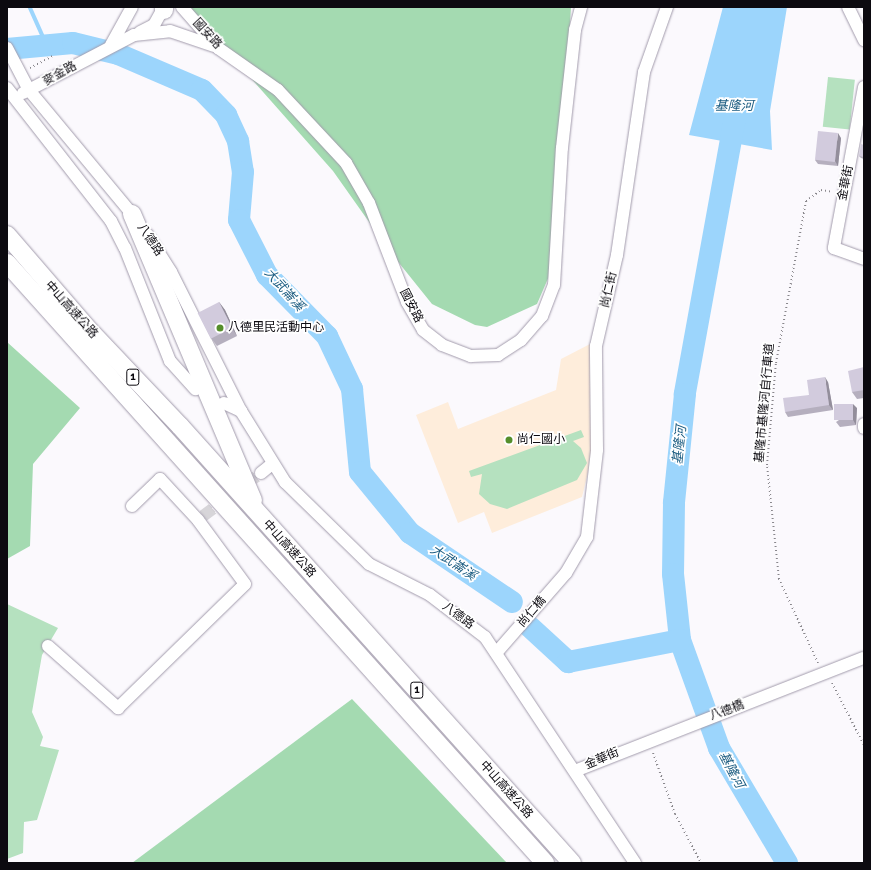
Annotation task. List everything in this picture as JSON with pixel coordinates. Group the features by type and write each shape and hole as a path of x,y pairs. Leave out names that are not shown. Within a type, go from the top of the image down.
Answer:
{"highway":[{"path":"132,214 261,518"},
{"name":"中山高速公路","path":"7,235 86,327 180,426 572,863"},
{"name":"中山高速公路","path":"7,263 545,863"},
{"path":"7,282 96,380 166,439"}],"street":[{"path":"112,45 132,7"},
{"name":"國安路","path":"182,7 218,48 278,90 346,163 362,189 407,302 423,330 442,345 471,356 498,355 521,340 542,316 554,285 562,148 575,30 581,7"},
{"name":"尚仁街","path":"566,573 587,536 598,450 596,346 622,232 644,72 667,7"},
{"path":"848,7 864,40"},
{"path":"134,36 154,25 164,8"},
{"name":"麥金路","path":"9,96 29,90 44,83 112,45 134,36 170,31 218,48"},
{"name":"八德路","path":"7,48 23,73 29,90 132,214 171,272 241,411 272,464 285,482 355,552 462,617 497,652 635,863"},
{"name":"金華街","path":"864,88 834,248 864,259"},
{"name":"八德路","path":"9,96 111,221 128,254 170,361 195,390"},
{"path":"224,403 241,411"},
{"path":"261,473 272,464"},
{"path":"48,646 118,708 245,584 200,518 160,479 132,506"},
{"name":"尚仁橋","path":"497,652 566,573"},
{"path":"825,674 864,658"},
{"name":"八德橋","path":"629,748 825,674"},
{"name":"金華街","path":"575,770 629,748"}],"path":[{"path":"23,73 54,55"},
{"name":"基隆市基隆河自行車道","path":"844,193 820,190 806,201 776,363 767,465 780,579 825,674 864,745"},
{"path":"654,748 653,754 675,814 701,863"}],"shaded area":[{"name":"尚仁國小","path":"592,343 593,452 582,497 492,533 484,512 458,523 416,415 448,402 458,429 556,390 561,359"}],"green space":[{"path":"188,7 571,7 556,260 537,304 487,327 475,325 432,304 391,253 333,171"},
{"path":"828,77 855,80 850,130 823,127"},
{"path":"7,342 80,408 33,464 30,546 7,559"},
{"path":"581,430 584,437 573,441 581,448 587,463 577,480 507,509 490,504 479,494 482,474 471,477 469,471"},
{"path":"7,604 58,628 42,655 32,712 43,737 40,746 59,750 37,820 24,822 23,853 7,859"},
{"path":"352,699 507,863 132,863"}],"water":[{"name":"基隆河","path":"723,7 787,7 770,111 772,150 689,135"}],"building":[{"path":"818,131 838,133 835,162 815,160"},
{"path":"861,144 864,145 864,157 859,156"},
{"name":"八德里民活動中心","path":"219,302 232,328 211,339 198,313"},
{"path":"864,367 864,390 852,392 848,371"},
{"path":"825,377 829,405 785,412 783,398 809,395 807,380"},
{"path":"834,404 853,404 853,420 834,420"}],"waterway":[{"path":"30,7 46,43"},
{"name":"大武崙溪","path":"7,49 73,43 118,54 202,90 226,115 238,141 243,172 239,220 267,275 327,336 352,389 360,472 410,533 512,602"},
{"name":"基隆河","path":"736,112 685,394 674,503 673,574 680,640 719,748 787,863"},
{"name":"大武崙溪","path":"530,627 568,662 680,640"}],"tunnel":[{"path":"203,516 261,473"}],"place":[{"name":"八德里民活動中心","path":"220,328"},
{"name":"尚仁國小","path":"509,440"}]}
